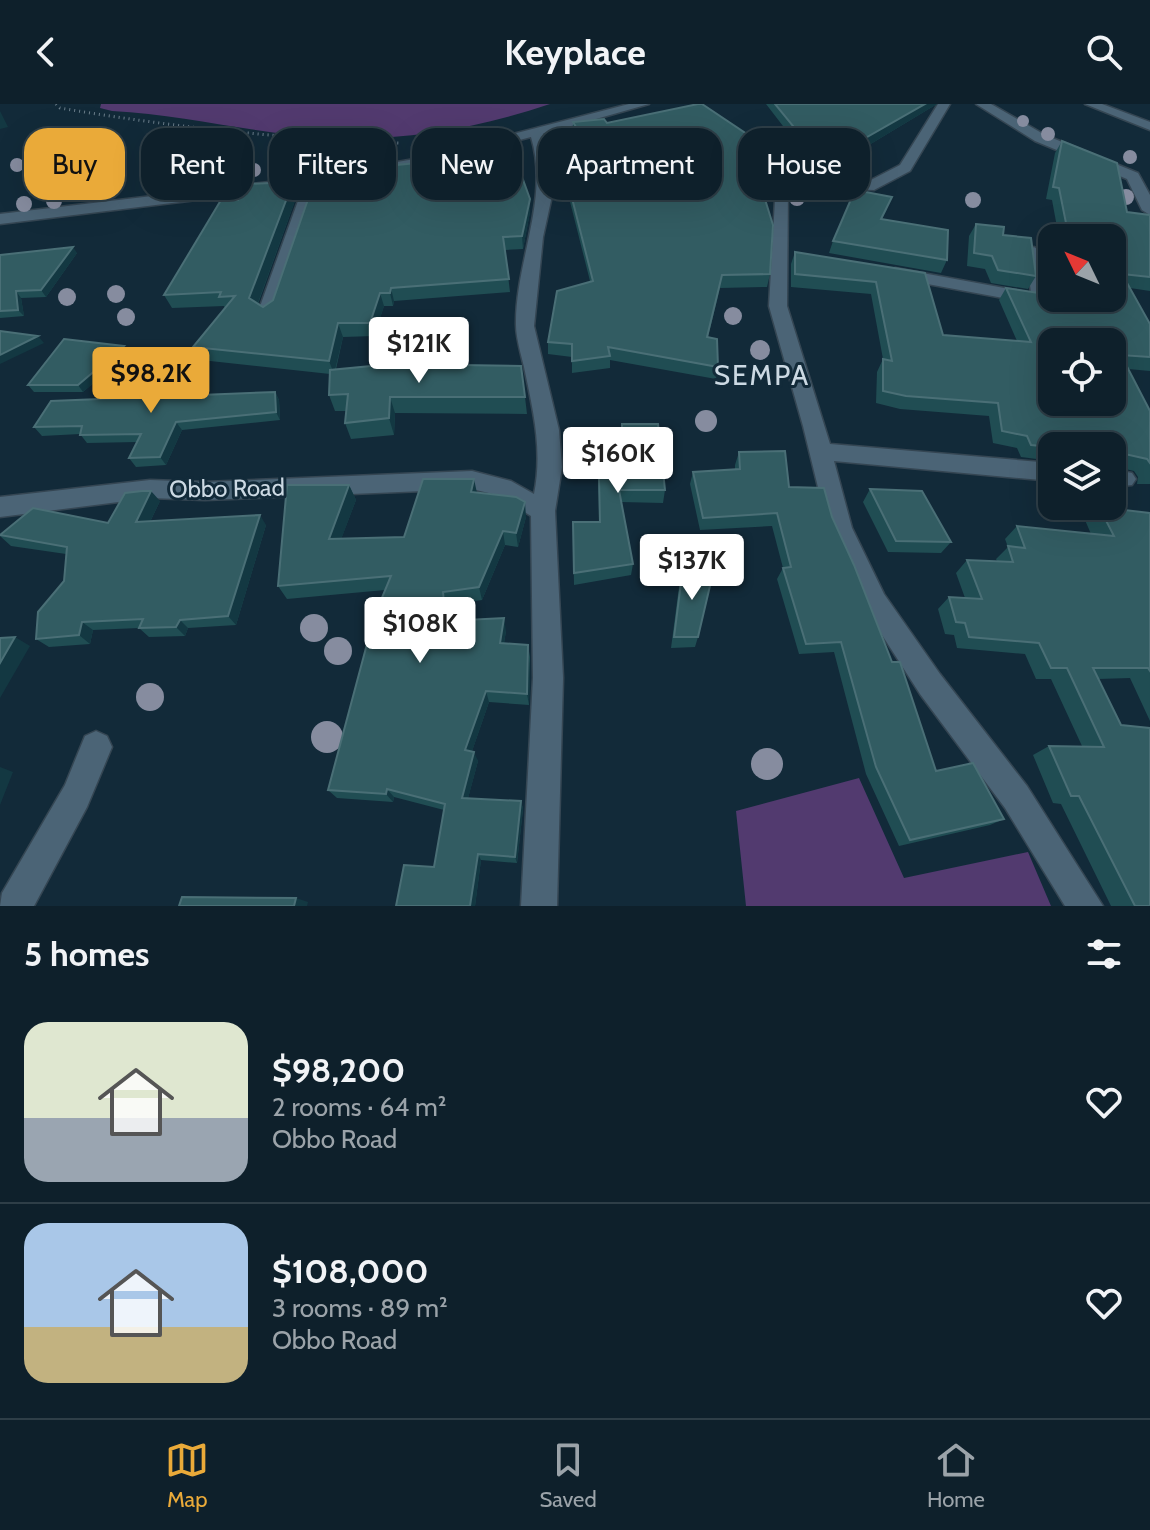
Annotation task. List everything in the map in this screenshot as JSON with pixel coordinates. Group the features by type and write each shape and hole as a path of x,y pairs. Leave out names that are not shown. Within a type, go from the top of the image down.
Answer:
{"street":[{"path":"396,166 643,104"},
{"path":"944,104 905,168 869,187 784,183 785,256 778,306 840,528 875,602 930,684 1016,797 1085,906"},
{"path":"982,104 1040,138 1133,176 1150,210"},
{"path":"1091,104 1150,126"},
{"path":"536,132 544,157 544,196 535,237 525,326 551,467 543,511 548,678 539,906"},
{"path":"0,219 269,186"},
{"path":"267,312 305,200"},
{"path":"875,268 1036,299 1040,292 1034,252"},
{"path":"820,451 1038,471"},
{"name":"Obbo Road","path":"0,507 150,489 205,491 472,480 503,487 543,511"},
{"path":"15,906 76,796 96,747"}],"path":[{"path":"56,104 60,108 120,118 308,141 408,144"}],"shaded area":[{"path":"101,104 550,104 460,128 412,128 412,135 396,137 396,128 269,128 269,132 100,108"},
{"path":"859,778 904,878 1028,852 1051,906 746,906 736,811"}],"building":[{"path":"702,104 738,128 738,200 765,200 773,225 770,274 722,275 707,337 717,339 718,367 608,347 610,356 572,361 572,344 548,342 557,291 593,281 572,200 722,200 722,128 577,128 573,122 604,119 607,123"},
{"path":"775,104 925,104 870,135 870,128 795,128"},
{"path":"1062,141 1117,163 1127,212 1150,215 1150,277 1126,274 1126,224 1066,224 1059,188 1053,187"},
{"path":"412,163 412,200 522,200 522,177 530,199 522,236 503,237 509,279 391,288 390,293 380,293 370,323 338,323 329,361 193,347 235,296 219,297 221,292 164,295 221,200 253,200 253,184 269,183 269,200 286,200 249,298 263,307 273,300 308,200 396,200 396,165"},
{"path":"870,193 892,197 881,219 948,230 947,260 833,241 851,200 870,200"},
{"path":"976,224 1004,227 1003,235 1031,238 1036,276 998,270 992,256 974,253"},
{"path":"73,247 41,290 16,291 18,310 0,311 0,255"},
{"path":"795,252 925,273 943,335 1031,342 1006,288 1038,293 1038,312 1126,312 1126,281 1150,324 1150,357 1126,355 1126,328 1038,328 1038,416 1126,416 1126,365 1150,411 1150,463 1147,459 1126,454 1126,432 1038,432 1038,446 1031,445 1027,436 1002,431 998,403 906,396 883,391 883,359 892,361 876,282 795,274"},
{"path":"0,331 38,336 0,355"},
{"path":"64,339 124,346 78,385 28,385"},
{"path":"392,364 521,366 525,397 390,397 389,418 345,423 348,394 329,395 330,370"},
{"path":"275,392 276,412 176,422 160,457 129,458 141,434 80,435 82,426 34,427 51,401"},
{"path":"622,424 658,424 665,490 619,490 633,564 574,573 573,522 600,522 598,435 622,434"},
{"path":"785,451 789,487 824,488 832,517 892,662 900,662 936,771 973,763 1004,819 910,840 876,767 841,642 806,644 783,568 791,567 777,513 703,518 693,472 740,469 739,452"},
{"path":"423,479 474,479 471,492 516,497 525,502 516,533 503,531 479,587 443,592 446,621 504,618 500,643 528,645 527,694 486,691 465,750 474,752 462,798 521,801 515,857 478,854 470,906 396,906 404,865 434,867 445,804 387,789 386,794 328,790 369,629 391,576 278,586 287,485 349,485 329,539 404,537"},
{"path":"870,489 922,491 951,542 896,541"},
{"path":"151,491 136,522 260,515 228,616 180,620 176,627 139,628 143,619 82,622 79,635 36,639 38,612 64,581 67,547 0,535 33,508 108,523 125,493"},
{"path":"1126,510 1150,513 1150,671 1148,668 1093,668 1121,725 1150,728 1150,906 1135,906 1079,796 1071,796 1049,746 1104,747 1067,668 1051,668 1039,643 969,637 965,623 956,622 949,597 982,599 967,560 1013,562 1008,546 1025,548 1017,526 1114,536 1106,520 1126,520"},
{"path":"683,567 713,573 698,637 674,637"},
{"path":"15,637 0,663 0,638"},
{"path":"182,897 296,898 294,906 179,906"}],"district":[{"name":"SEMPA","path":"762,375"}]}
